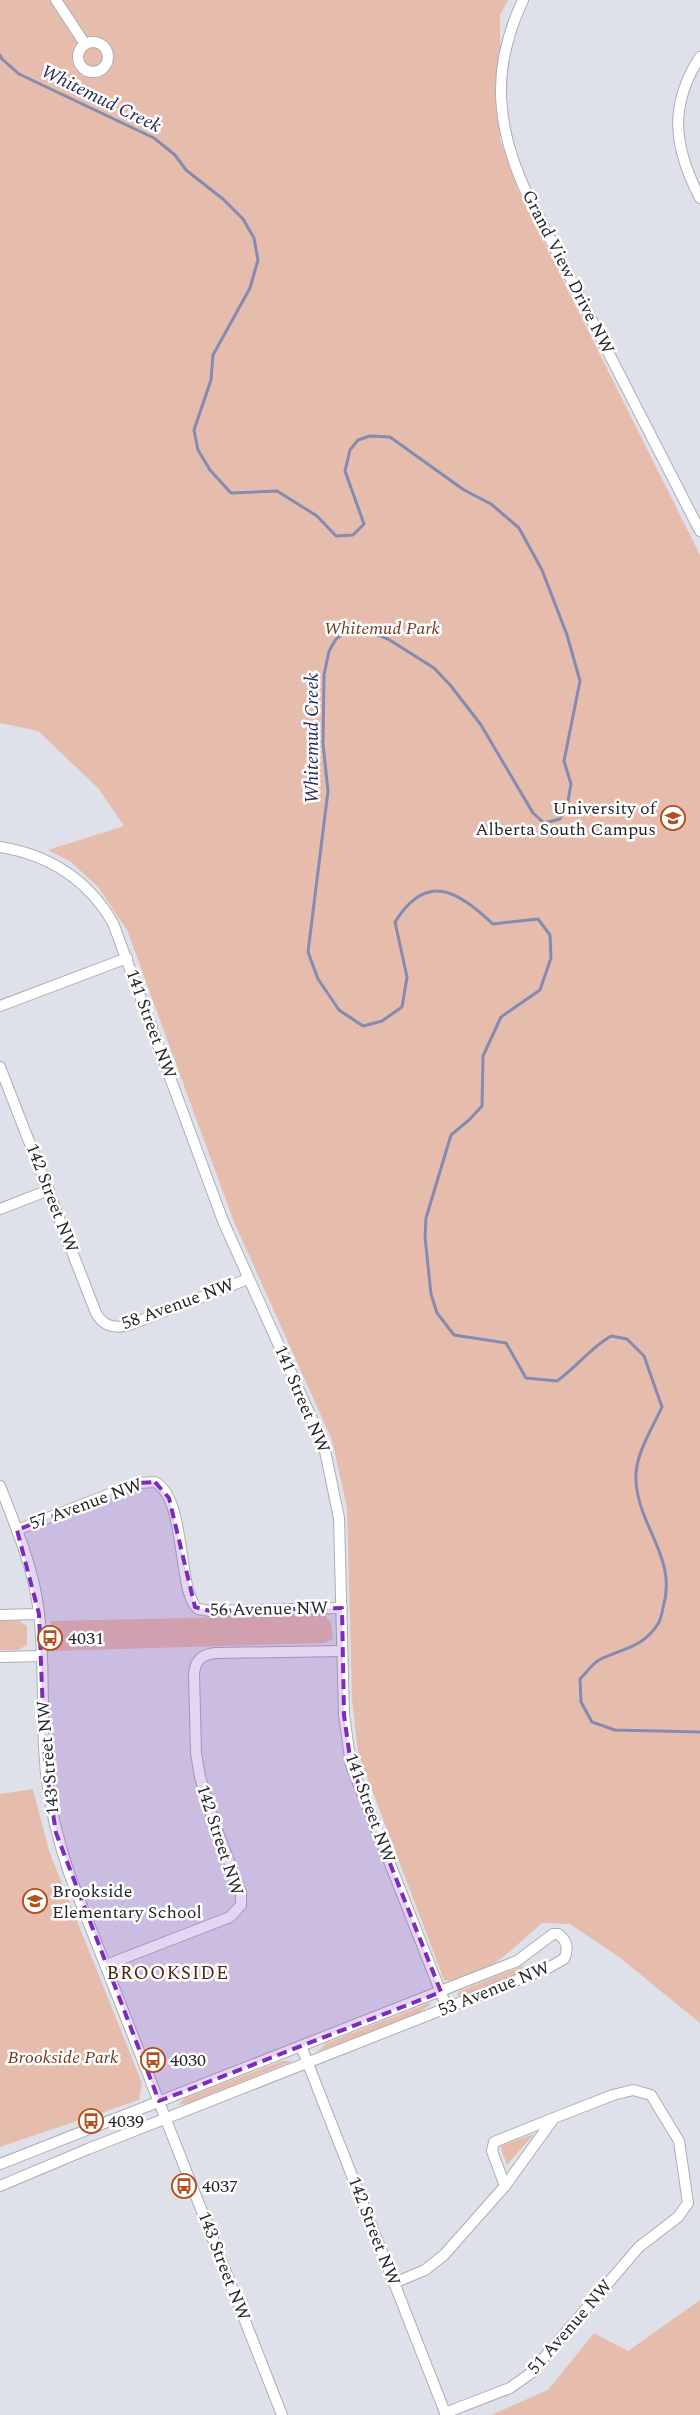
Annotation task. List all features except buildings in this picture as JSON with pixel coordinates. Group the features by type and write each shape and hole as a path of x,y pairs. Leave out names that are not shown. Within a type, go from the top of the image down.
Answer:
{"street":[{"path":"56,0 85,44"},
{"name":"Grand View Drive NW","path":"523,0 508,37 502,70 502,120 511,157 528,196 700,531"},
{"path":"700,57 685,85 677,121 679,142 684,162 700,198"},
{"name":"141 Street NW","path":"0,847 48,861 68,873 97,900 115,927 220,1212 248,1279 314,1418 328,1459 339,1518 344,1715 351,1765 447,2008"},
{"path":"0,1006 127,958"},
{"name":"142 Street NW","path":"0,1067 96,1313 102,1322 108,1326"},
{"path":"0,1209 49,1190"},
{"name":"58 Avenue NW","path":"108,1326 117,1328 128,1325 248,1279"},
{"name":"57 Avenue NW","path":"17,1530 138,1483 155,1482 165,1489 169,1498 179,1537 189,1596 198,1609"},
{"name":"143 Street NW","path":"0,1486 28,1564 39,1614 44,1743 50,1807 69,1873 282,2415"},
{"name":"56 Avenue NW","path":"198,1609 210,1611 342,1608"},
{"path":"0,1615 39,1614"},
{"name":"142 Street NW","path":"106,1964 230,1917 241,1904 241,1893 206,1800 198,1765 194,1674 195,1666 200,1658 216,1653 342,1651"},
{"path":"0,1657 42,1656"},
{"name":"53 Avenue NW","path":"0,2164 517,1961 552,1934 558,1934 566,1942 566,1954 559,1963 166,2118 0,2186"},
{"name":"142 Street NW","path":"301,2046 446,2414"},
{"name":"51 Avenue NW","path":"446,2414 510,2388 531,2373 639,2247 678,2217 688,2204 679,2141 651,2095 634,2090 614,2095 554,2118"},
{"path":"394,2283 425,2270 439,2260 505,2186 554,2118"},
{"path":"505,2186 492,2151 494,2142 554,2118"}],"highlighted area":[{"path":"155,1482 169,1498 195,1607 210,1611 342,1608 344,1715 351,1765 441,1992 159,2101 56,1833 45,1762 39,1614 17,1530 138,1483"}],"green space":[{"name":"Whitemud Park","path":"0,0 508,0 500,15 500,140 519,192 700,555 700,2023 619,1957 570,1924 542,1923 509,1952 483,1970 457,1980 444,1980 358,1753 352,1699 347,1508 332,1440 234,1222 127,930 98,887 71,862 48,850 124,826 98,788 38,731 0,723"},
{"path":"325,1615 331,1623 333,1639 324,1643 52,1651 51,1621"},
{"path":"18,1620 27,1626 27,1645 18,1650 0,1650 0,1621"},
{"name":"Brookside Park","path":"33,1789 49,1851 142,2083 139,2100 0,2147 0,1794"},
{"path":"522,1966 526,1967 526,1971 461,1997 457,1994 460,1991"},
{"path":"429,2003 431,2004 416,2015 317,2052 327,2043"},
{"path":"282,2061 293,2061 187,2104 178,2105 185,2098"},
{"path":"534,2134 507,2165 500,2146"},
{"path":"700,2300 700,2415 491,2415 548,2390 594,2333 628,2351"}],"waterway":[{"name":"Whitemud Creek","path":"0,55 19,74 154,138 175,155 186,170 223,199 243,219 254,238 258,260 250,288 213,355 211,380 194,430 198,450 210,470 231,493 277,491 317,516 336,536 353,535 364,524 345,471 350,450 358,440 370,436 390,437 464,490 491,504 519,528 542,570 567,635 580,681 564,761 571,784 568,801 560,819 544,823 533,813 481,725 451,686 434,668 388,639 363,629 348,631 336,639 329,651 324,675 323,744 328,791 308,952 318,979 339,1010 363,1026 382,1021 402,1007 407,977 395,922 407,906 419,896 443,891 455,895 480,912 493,924 538,919 550,935 551,958 540,990 501,1017 483,1056 482,1106 451,1135 426,1218 425,1237 431,1294 437,1313 454,1335 506,1343 526,1378 557,1381 596,1346 611,1336 627,1339 644,1356 662,1407 641,1452 636,1472 636,1481 644,1514 662,1558 666,1574 666,1590 661,1617 653,1631 640,1642 599,1660 580,1679 581,1702 592,1722 615,1730 700,1732"}],"place":[{"name":"University of Alberta South Campus","path":"673,818"},
{"name":"4031","path":"50,1638"},
{"name":"Brookside Elementary School","path":"35,1901"},
{"name":"4030","path":"153,2060"},
{"name":"4039","path":"91,2121"},
{"name":"4037","path":"184,2186"}],"district":[{"name":"BROOKSIDE","path":"168,1973"}]}
